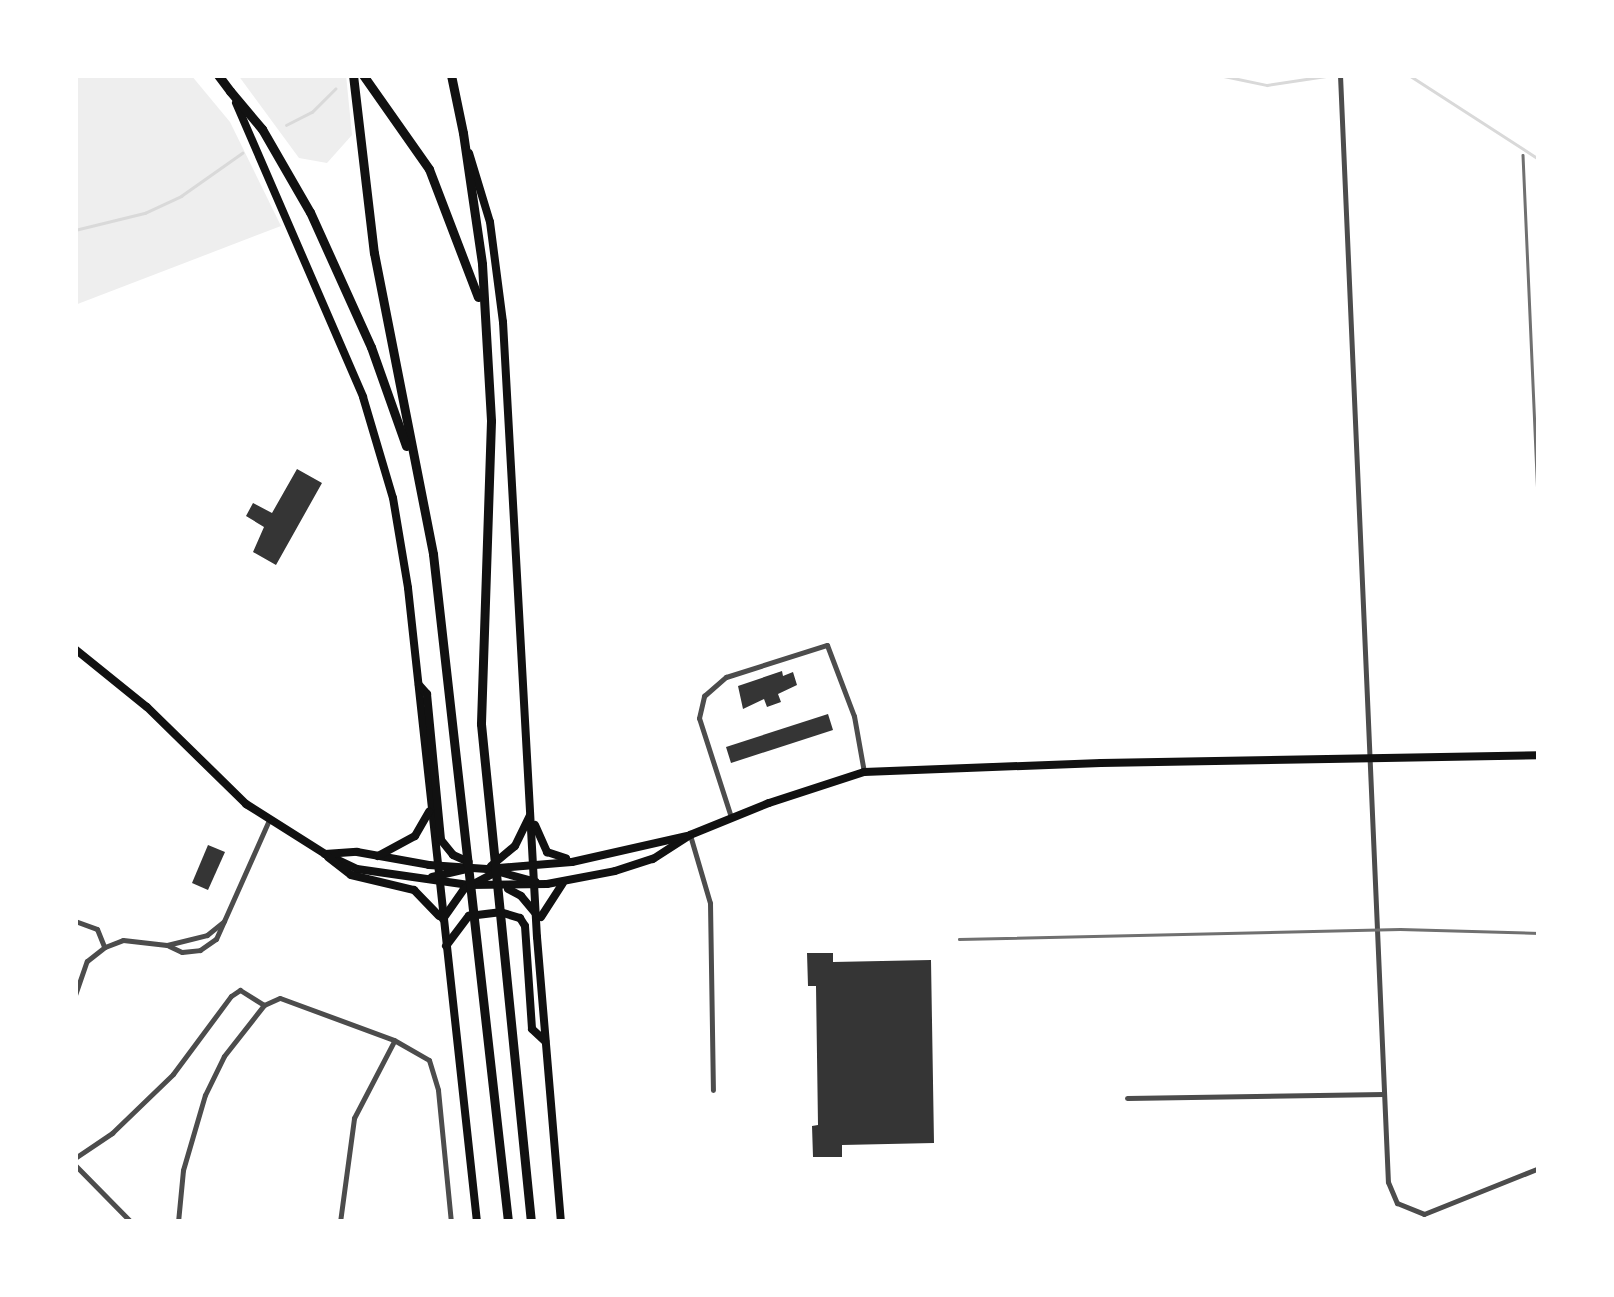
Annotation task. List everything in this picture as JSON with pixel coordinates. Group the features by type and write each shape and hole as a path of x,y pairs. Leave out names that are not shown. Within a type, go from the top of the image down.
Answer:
{"highway":[{"path":"218,75 262,130 310,212 371,347 418,477"},
{"path":"353,75 374,252 433,554 508,1222"},
{"path":"364,75 428,169 449,213 482,309"},
{"path":"451,75 482,264 491,421 480,686 489,826 531,1222"}],"main road":[{"path":"230,91 277,188 376,435 400,535 477,1222"},
{"path":"462,133 490,222 503,322 544,1041 561,1222"},
{"path":"75,649 147,707 220,780 269,820 356,869 424,880 482,868 584,860 650,841"},
{"path":"419,685 427,694 441,840 453,855 482,868"},
{"path":"325,854 376,857 469,885 548,884 652,859 690,835 864,772 1373,756 1539,755"},
{"path":"376,857 415,836 430,807"},
{"path":"531,810 538,838 547,852 560,858 690,835"},
{"path":"437,875 482,868 508,854 531,810"},
{"path":"325,854 351,875 414,890 441,920"},
{"path":"441,920 469,885 503,869 534,883"},
{"path":"456,872 521,896 538,915"},
{"path":"537,926 564,882"},
{"path":"446,947 469,916 500,912 520,918 525,926 532,1029 544,1041"}],"street":[{"path":"1340,75 1373,756 1388,1182 1397,1203 1424,1214 1539,1168"},
{"path":"732,818 698,718 704,696 726,677 827,645 854,716 864,772"},
{"path":"75,995 87,961 104,947 122,940 167,945 182,952 200,950 216,940 269,820"},
{"path":"690,835 710,903 713,1090"},
{"path":"75,922 97,929 104,947"},
{"path":"167,945 207,935 224,922"},
{"path":"131,1222 75,1162 112,1133 173,1074 232,996 240,990 264,1005"},
{"path":"178,1222 183,1170 205,1095 224,1056 264,1005 280,998 394,1040 422,1053 434,1068 450,1222"},
{"path":"340,1222 354,1118 394,1040"},
{"path":"1127,1098 1384,1094"}],"shaded area":[{"path":"75,75 191,75 230,122 281,226 75,305"},
{"path":"238,75 346,75 352,135 327,163 299,158"}],"building":[{"path":"297,469 322,483 276,565 253,552 264,527 246,516 253,503 272,513"},
{"path":"782,671 783,676 793,672 797,685 778,694 781,702 767,707 764,699 743,709 738,686"},
{"path":"828,714 833,730 731,763 726,747"},
{"path":"208,845 225,852 208,890 192,883"},
{"path":"807,953 833,953 833,962 931,960 934,1143 842,1145 842,1157 813,1157 812,1126 818,1125 816,986 808,986"}],"waterway":[{"path":"1219,75 1267,85 1332,75"},
{"path":"1409,75 1539,159"},
{"path":"286,125 312,112 335,89"},
{"path":"75,230 145,213 181,196 242,153"}],"railway":[{"path":"1523,155 1539,515"},
{"path":"959,939 1400,929 1539,933"}]}
